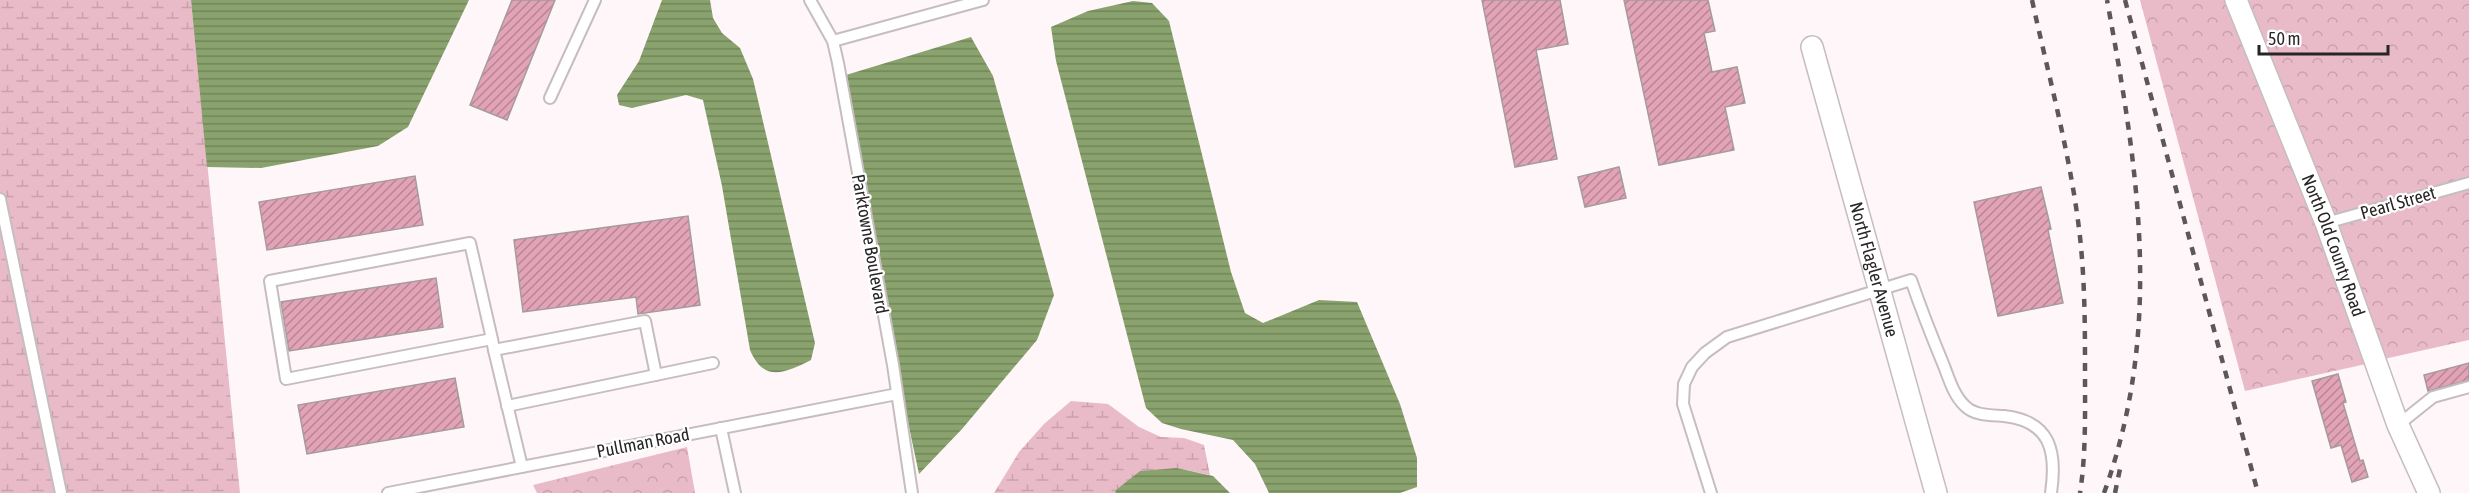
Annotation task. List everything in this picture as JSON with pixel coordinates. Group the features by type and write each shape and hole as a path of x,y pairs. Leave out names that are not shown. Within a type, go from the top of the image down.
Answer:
{"street":[{"name":"North Old County Road","path":"2236,0 2326,223 2398,425 2428,493"},
{"name":"North Flagler Avenue","path":"1812,47 1935,493"}],"lane":[{"path":"550,98 595,0"},
{"name":"Parktowne Boulevard","path":"810,0 832,41 897,394 912,493"},
{"path":"832,41 983,0"},
{"name":"Pearl Street","path":"2326,223 2469,183"},
{"path":"0,199 61,493"},
{"path":"522,467 507,406 493,345 470,243 270,281 286,379 493,345 645,321 656,375"},
{"path":"1711,493 1683,404 1684,384 1692,367 1705,353 1727,337 1911,280 1952,386 1965,407 1974,412 2024,420 2045,435 2053,457 2051,493"},
{"path":"507,406 713,363"},
{"path":"2398,425 2433,398 2469,387"},
{"name":"Pullman Road","path":"388,493 897,394"},
{"path":"721,428 735,493"}],"green space":[{"path":"0,0 191,0 240,493 0,493"},
{"path":"2140,0 2226,0 2318,227 2366,364 2245,391"},
{"path":"2246,0 2469,0 2469,340 2384,359"},
{"path":"1071,401 1108,404 1139,427 1161,437 1184,438 1204,445 1210,475 1177,468 1116,490 1115,493 994,493 1019,452 1044,424"},
{"path":"687,447 695,493 537,493 533,485"}],"shaded area":[{"path":"191,0 469,0 408,127 378,146 261,168 207,167"},
{"path":"662,0 710,0 713,18 722,33 740,48 753,79 815,343 811,360 792,369 769,371 762,367 750,350 722,186 703,100 686,95 632,108 619,105 617,95 639,61"},
{"path":"1133,1 1152,3 1169,21 1231,272 1245,313 1263,323 1319,300 1357,302 1400,404 1417,458 1417,487 1400,493 1269,493 1255,464 1233,440 1162,423 1146,408 1056,61 1051,27 1088,11"},
{"path":"971,37 993,76 1054,295 1037,340 962,429 919,474 840,103 846,75"},
{"path":"1177,468 1213,476 1230,493 1115,493 1140,471"}],"building":[{"path":"512,0 555,0 507,120 470,105"},
{"path":"1482,0 1560,0 1568,44 1536,50 1557,159 1515,167"},
{"path":"1624,0 1708,0 1715,31 1704,33 1712,72 1737,67 1745,103 1725,107 1734,150 1659,165"},
{"path":"1619,167 1626,198 1585,207 1578,177"},
{"path":"415,176 423,225 267,250 259,202"},
{"path":"2041,187 2051,229 2048,230 2063,303 1998,316 1974,202"},
{"path":"688,216 700,305 638,314 636,297 523,312 514,240"},
{"path":"436,278 443,327 289,351 281,302"},
{"path":"2469,363 2469,380 2428,391 2424,375"},
{"path":"2338,374 2346,402 2343,403 2360,461 2363,460 2368,477 2352,482 2341,445 2331,448 2312,381"},
{"path":"455,378 464,427 307,454 298,405"}],"railway":[{"path":"2032,0 2065,147 2080,237 2083,271 2085,404 2080,493"},
{"path":"2104,493 2123,431 2134,370 2139,309 2140,248 2128,125 2107,0"},
{"path":"2125,0 2258,493"},
{"path":"2115,493 2121,464"}]}
